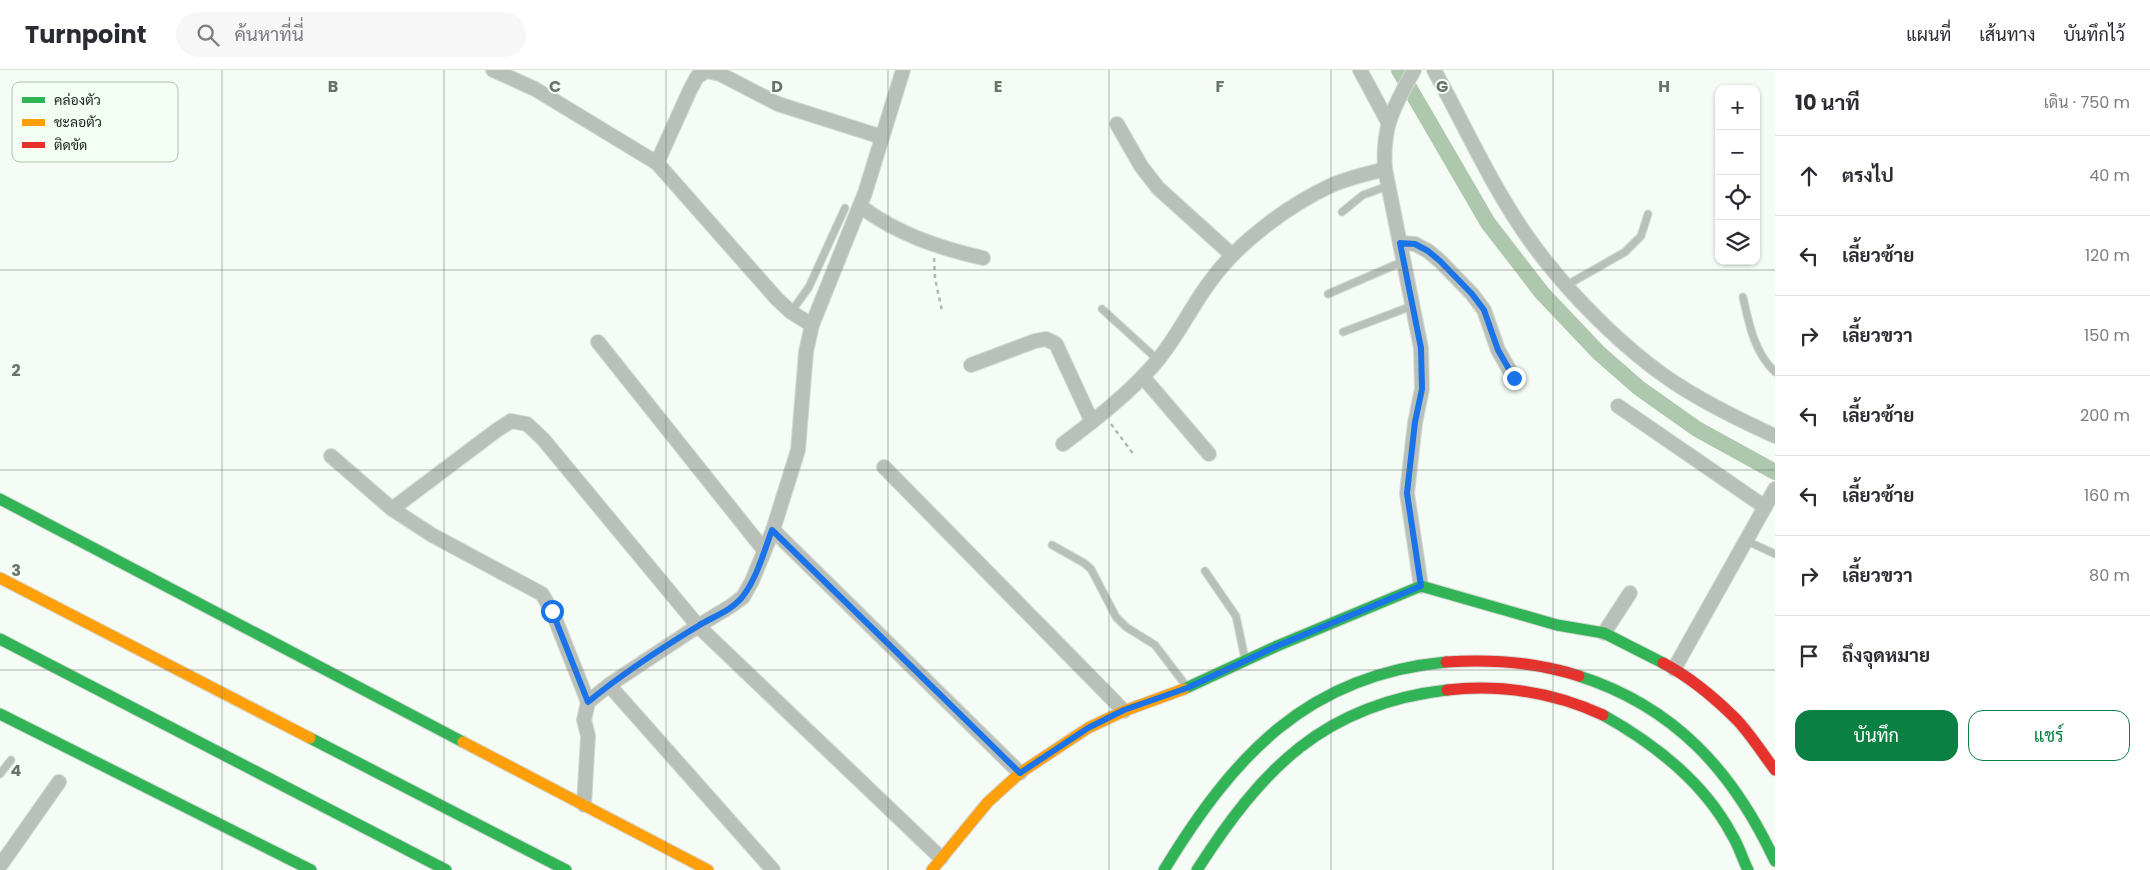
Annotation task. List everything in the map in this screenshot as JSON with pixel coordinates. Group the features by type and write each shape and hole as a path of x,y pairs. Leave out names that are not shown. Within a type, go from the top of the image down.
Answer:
{"main road":[{"path":"0,499 708,870"},
{"path":"0,578 566,870"},
{"path":"932,870 988,802 1020,773 1088,728 1124,710 1187,688 1421,586 1557,625 1604,634 1674,669 1710,696 1738,721 1775,770"},
{"path":"0,639 446,870"},
{"path":"1164,870 1220,786 1250,751 1300,711 1324,697 1369,678 1428,663 1458,660 1530,664 1570,673 1612,688 1644,704 1675,726 1702,750 1727,778 1748,806 1775,862"},
{"path":"1197,870 1248,796 1272,770 1303,744 1332,724 1366,708 1408,695 1452,689 1495,688 1548,695 1594,712 1633,733 1674,765 1706,798 1731,832 1748,870"},
{"path":"0,714 311,870"}],"street":[{"path":"493,70 535,89 657,163 777,299 791,312 812,325"},
{"path":"588,702 609,684 731,606 742,597 752,581 772,530 798,450 806,352 812,325 860,206 902,70"},
{"path":"1360,70 1388,122"},
{"path":"1414,70 1388,122 1384,150 1388,186 1421,348 1422,389 1415,422 1407,493 1421,586"},
{"path":"1434,70 1505,202 1529,239 1567,285 1617,337 1678,385 1730,415 1775,436"},
{"path":"657,163 690,90 698,77 707,71 720,74 778,104 882,136"},
{"path":"1117,124 1142,166 1158,188 1232,255"},
{"path":"1063,444 1097,418 1143,377 1158,360 1212,278 1232,255 1273,222 1302,202 1332,185 1385,169"},
{"path":"860,206 876,218 911,237 955,252 983,258"},
{"path":"1400,243 1415,244 1428,251 1472,294 1484,310 1498,350 1514,378"},
{"path":"971,366 1035,341 1046,339 1051,341 1056,344 1097,418"},
{"path":"598,342 764,550"},
{"path":"1143,377 1208,454"},
{"path":"1618,406 1765,507"},
{"path":"392,509 511,421 527,424 543,439 698,626 941,858"},
{"path":"331,456 392,509 432,535 542,594 552,611 588,702 584,720 588,736 584,805"},
{"path":"884,467 1124,710"},
{"path":"1674,669 1774,491"},
{"path":"772,530 1020,773"},
{"path":"1604,634 1630,593"},
{"path":"609,684 773,870"},
{"path":"0,868 59,782"}],"lane":[{"path":"1342,212 1363,195 1388,186"},
{"path":"791,312 809,287 846,208"},
{"path":"1567,285 1624,252 1641,236 1648,214"},
{"path":"1328,294 1404,261"},
{"path":"1743,297 1750,332 1766,364 1775,372"},
{"path":"1342,332 1412,306"},
{"path":"1102,309 1158,360"},
{"path":"1747,541 1775,554"},
{"path":"1052,545 1092,569 1116,617 1126,627 1155,645 1187,688"},
{"path":"1205,571 1236,616 1245,662"},
{"path":"0,774 11,760"}],"path":[{"path":"932,244 935,278 942,311"},
{"path":"1097,418 1134,455"}],"waterway":[{"path":"1399,70 1488,223 1542,293 1599,353 1639,388 1697,429 1775,472"}],"traffic: fast":[{"path":"0,499 463,742"},
{"path":"1184,689 1277,646 1421,586 1557,625 1604,633 1663,663"},
{"path":"0,639 446,870"},
{"path":"1164,870 1190,829 1217,792 1247,758 1278,729 1313,704 1353,684 1397,670 1446,662"},
{"path":"1579,676 1613,689 1644,705 1672,724 1697,746 1720,771 1740,798 1775,861"},
{"path":"1197,870 1221,834 1246,802 1272,773 1300,748 1330,727 1365,710 1403,698 1447,690"},
{"path":"0,714 311,870"},
{"path":"1603,715 1659,752 1693,781 1721,816 1737,843 1748,870"},
{"path":"310,738 566,870"}],"traffic: slow":[{"path":"0,578 310,738"},
{"path":"932,870 988,802 1020,773 1088,728 1124,711 1184,689"},
{"path":"463,742 708,870"}],"traffic: jam":[{"path":"1446,662 1480,661 1513,663 1546,667 1579,676"},
{"path":"1663,663 1693,682 1729,712 1747,732 1775,770"},
{"path":"1447,690 1467,688 1507,689 1546,695 1603,715"}],"route":[{"path":"552,611 588,702 609,684 731,606 742,597 752,581 772,530 1020,773 1088,728 1124,710 1187,688 1277,646 1421,586 1407,493 1415,422 1422,389 1421,348 1400,243 1415,244 1428,251 1472,294 1484,310 1498,350 1514,378"}]}
